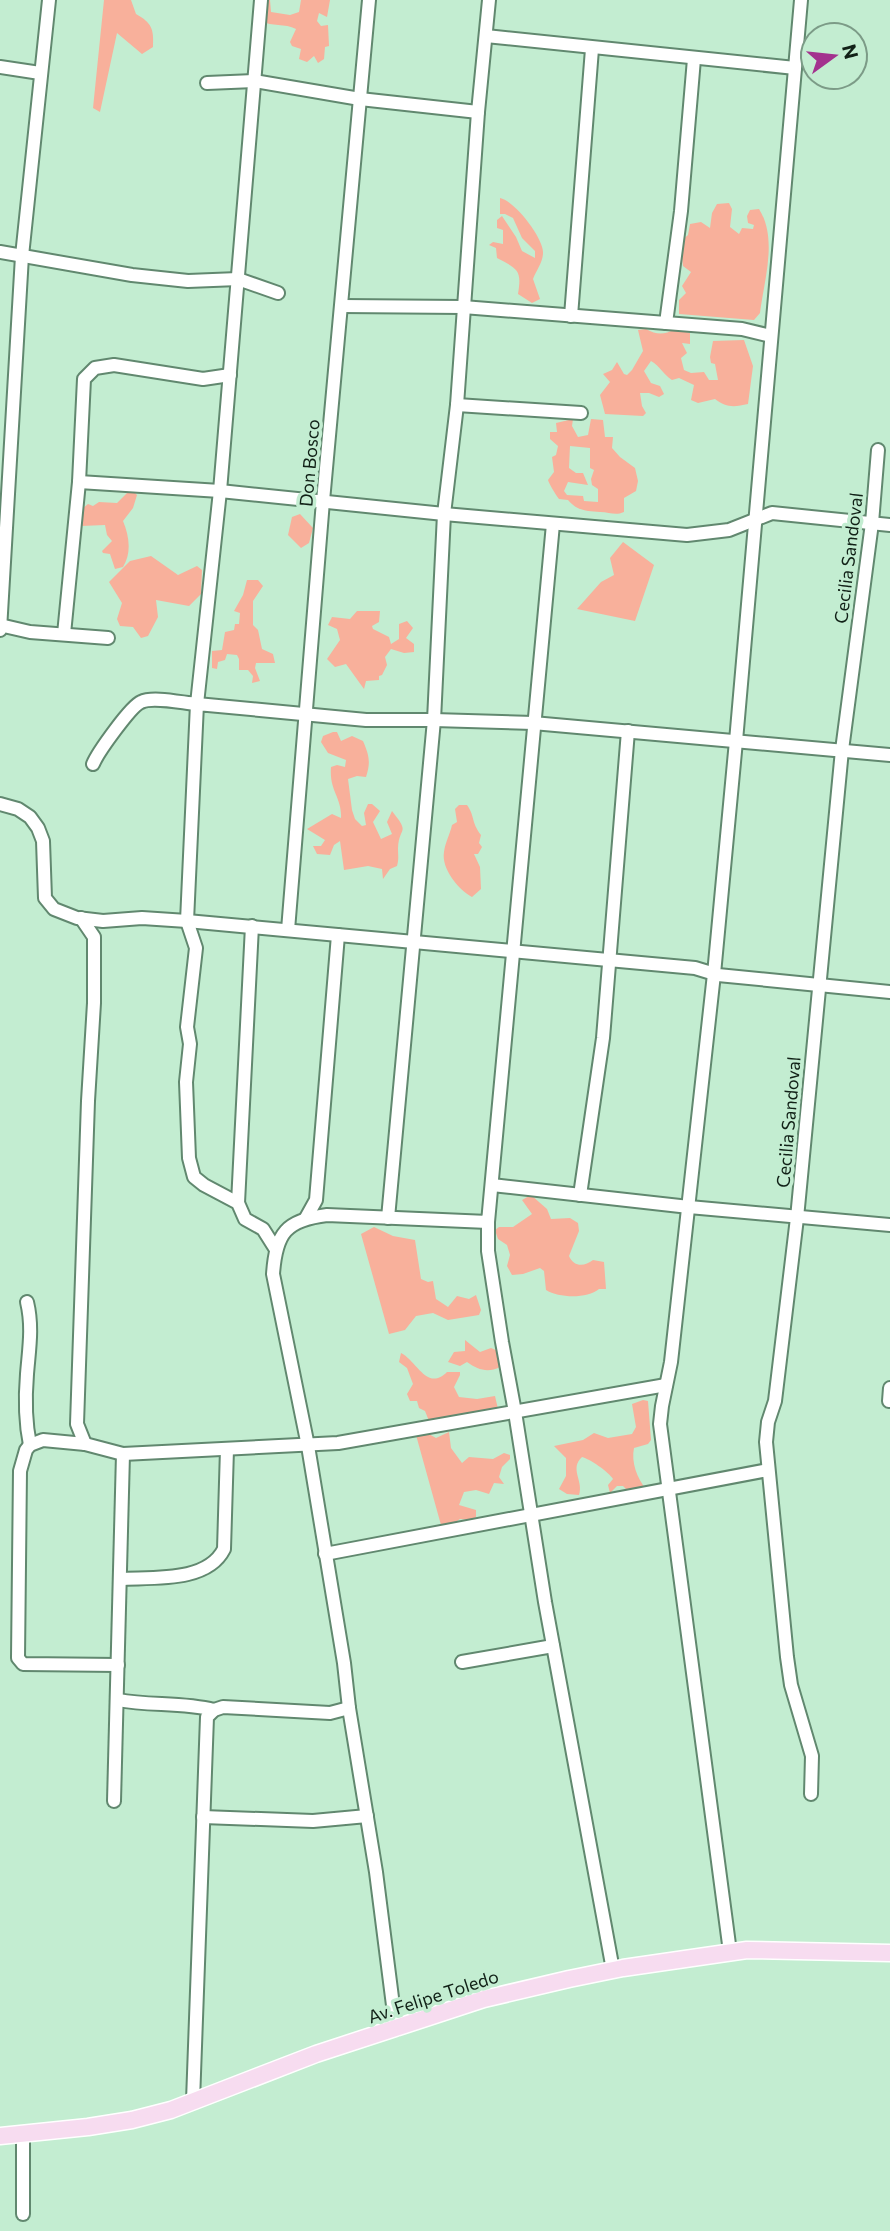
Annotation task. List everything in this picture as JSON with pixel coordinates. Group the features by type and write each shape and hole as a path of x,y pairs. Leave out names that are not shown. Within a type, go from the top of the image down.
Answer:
{"main road":[{"name":"Av. Felipe Toledo","path":"0,2136 132,2120 193,2101 316,2054 495,1996 613,1970 730,1952 890,1953"}],"street":[{"path":"49,0 22,256 0,627 108,638"},
{"path":"238,1203 194,1177 189,1158 186,1082 191,1044 187,1027 196,948 187,921 197,704 220,491 261,0"},
{"name":"Don Bosco","path":"288,930 323,501 369,0"},
{"path":"388,1217 434,720 444,514 457,405 478,112 489,0"},
{"path":"730,1952 660,1424 671,1362 714,974 802,0"},
{"path":"486,36 795,68"},
{"path":"571,316 592,49"},
{"path":"667,323 681,211 694,59"},
{"path":"0,67 40,73"},
{"path":"207,83 254,80 360,99 478,112"},
{"path":"0,252 105,271 188,281 238,279 278,293"},
{"path":"342,306 463,307 742,329 771,336"},
{"path":"64,634 79,482 85,379 95,368 122,366 203,379 230,375"},
{"path":"457,405 581,414"},
{"name":"Cecilia Sandoval","path":"811,1794 812,1756 787,1657 765,1442 775,1401 797,1217 842,750 872,523 878,450"},
{"path":"79,482 220,491 687,535 729,530 772,513 890,525"},
{"path":"553,524 488,1222 488,1251 553,1646 613,1970"},
{"path":"93,764 98,753 139,702 150,700 366,720 533,723 890,755"},
{"path":"580,1195 603,1038 628,732"},
{"path":"0,804 19,809 30,817 38,828 43,841 44,891 49,904 61,913 81,918 142,918 252,926 513,953 695,968 714,974 890,992"},
{"path":"81,918 94,937 94,1003 77,1424 85,1444"},
{"path":"94,937 112,920"},
{"path":"252,926 238,1203 245,1219 262,1229 275,1248"},
{"path":"306,1218 316,1200 338,935"},
{"path":"492,1185 689,1207 890,1225"},
{"path":"396,2029 344,1663 308,1446 273,1274 275,1248 284,1231 306,1218 327,1215 488,1222"},
{"path":"27,1302 31,1317 25,1398 30,1445"},
{"path":"118,1665 23,1664 18,1658 20,1471 23,1457 30,1445 43,1440 67,1441 123,1454 308,1446 666,1385"},
{"path":"889,1401 890,1388"},
{"path":"67,1441 77,1424"},
{"path":"120,1579 188,1574 220,1557 224,1549 227,1449"},
{"path":"114,1801 123,1454"},
{"path":"325,1554 768,1470"},
{"path":"462,1662 553,1646"},
{"path":"118,1700 145,1704 192,1704 214,1710"},
{"path":"193,2101 208,1717 214,1710 223,1707 330,1713 349,1708"},
{"path":"203,1817 313,1821 367,1816"},
{"path":"23,2134 23,2214"}],"shaded area":[{"path":"104,0 131,0 136,14 151,27 153,47 142,54 117,33 100,112 93,108"},
{"path":"264,0 270,0 271,12 290,15 299,12 301,0 330,0 327,17 319,13 317,21 321,26 328,25 329,46 325,47 324,59 318,63 314,56 307,62 299,59 301,49 292,46 290,42 296,29 262,21 261,17 266,14"},
{"path":"500,198 520,213 534,230 542,247 542,260 533,279 540,299 532,303 518,294 517,271 497,258 496,248 489,245 493,242 503,244 503,230 497,228 497,220 502,216 522,251 535,258 535,251 522,238 513,218 500,214"},
{"path":"729,203 732,209 730,227 739,234 742,228 753,229 754,225 748,223 750,210 759,209 765,221 769,246 760,313 754,320 679,314 679,300 686,293 682,286 691,272 683,266 680,242 688,235 690,224 701,222 710,228 712,213 717,204"},
{"path":"646,329 657,333 675,329 690,333 690,344 682,343 687,353 681,358 684,370 691,373 704,372 709,380 718,380 715,364 711,363 710,357 713,341 744,340 753,366 748,404 731,406 715,399 698,403 691,400 694,385 679,378 672,380 651,361 644,371 651,383 660,386 664,394 659,397 640,393 646,413 643,416 605,414 600,395 610,382 603,374 612,370 617,362 624,374 627,375 632,370 643,351 638,330"},
{"path":"573,419 572,426 578,437 588,435 591,419 603,420 605,437 613,437 612,448 635,468 638,481 636,491 624,498 624,512 615,514 587,511 568,500 559,499 548,480 554,472 552,457 556,455 558,446 550,439 550,432 557,432 556,423","holes":["570,446 590,448 590,468 594,470 591,479 592,485 598,489 598,502 584,501 583,496 567,495 564,491 568,482 588,485 583,473 576,473 569,468"]},
{"path":"131,489 137,495 133,508 123,521 128,538 128,556 123,567 115,569 110,554 102,551 112,541 107,535 105,525 81,526 82,509 88,504 93,506 99,502 117,503"},
{"path":"300,514 313,528 309,543 301,548 288,535 292,517"},
{"path":"623,542 654,565 635,621 577,609 601,582 614,575 610,558"},
{"path":"151,556 178,575 197,566 202,570 201,594 189,606 156,600 158,617 148,636 141,638 133,627 120,626 117,619 122,603 109,582 130,561"},
{"path":"247,580 258,580 263,586 253,601 253,625 258,630 262,649 273,654 275,663 256,663 260,681 252,683 253,676 248,670 239,670 237,655 227,654 225,660 218,662 217,669 212,668 212,651 222,650 225,632 234,630 235,624 239,624 240,613 234,611 243,595"},
{"path":"357,611 380,611 379,622 372,626 373,629 389,637 391,644 399,639 399,624 407,621 413,628 406,638 414,644 414,652 404,653 391,649 385,657 387,665 379,680 366,681 364,689 346,664 335,667 327,659 340,640 337,629 328,625 332,617 350,619"},
{"path":"337,732 341,741 352,736 363,741 368,755 366,777 348,779 355,819 362,826 366,825 364,813 368,804 372,804 380,811 373,822 381,839 392,834 387,822 392,811 403,827 397,866 390,869 383,879 382,869 368,866 344,870 340,841 334,845 330,855 317,854 313,846 321,846 325,840 307,829 332,814 341,818 331,767 345,767 346,760 328,753 321,742 323,736"},
{"path":"459,805 467,805 481,835 479,843 482,847 478,854 474,854 480,867 481,889 472,897 452,878 444,859 452,825 457,822 455,809"},
{"path":"531,1195 547,1209 551,1219 570,1218 578,1223 579,1231 569,1256 580,1265 593,1260 604,1262 606,1289 580,1296 565,1296 546,1290 544,1271 540,1268 512,1275 507,1266 510,1255 507,1245 498,1239 495,1230 499,1227 513,1227 532,1214 522,1200"},
{"path":"374,1227 393,1236 415,1240 421,1279 433,1281 436,1299 448,1307 457,1296 469,1299 476,1295 481,1310 479,1315 448,1320 433,1313 416,1316 405,1330 389,1334 361,1234"},
{"path":"465,1340 480,1352 491,1348 498,1351 502,1359 500,1367 487,1370 467,1362 460,1366 448,1362 454,1352 465,1351"},
{"path":"401,1353 422,1373 434,1379 447,1372 460,1372 454,1387 459,1397 477,1399 495,1396 498,1409 429,1421 417,1401 410,1401 407,1394 413,1384 407,1368 399,1362"},
{"path":"648,1401 651,1440 648,1444 634,1448 633,1459 637,1475 646,1489 631,1494 623,1486 617,1486 610,1493 608,1485 613,1479 611,1476 582,1457 577,1466 579,1495 567,1494 559,1489 566,1476 566,1458 554,1446 583,1440 594,1433 608,1438 632,1434 636,1427 632,1404"},
{"path":"449,1432 451,1448 462,1463 469,1457 493,1459 504,1453 510,1455 510,1459 502,1467 499,1477 504,1484 494,1483 489,1494 476,1490 464,1492 459,1505 476,1510 476,1517 441,1525 416,1435 427,1433 436,1438"}]}
